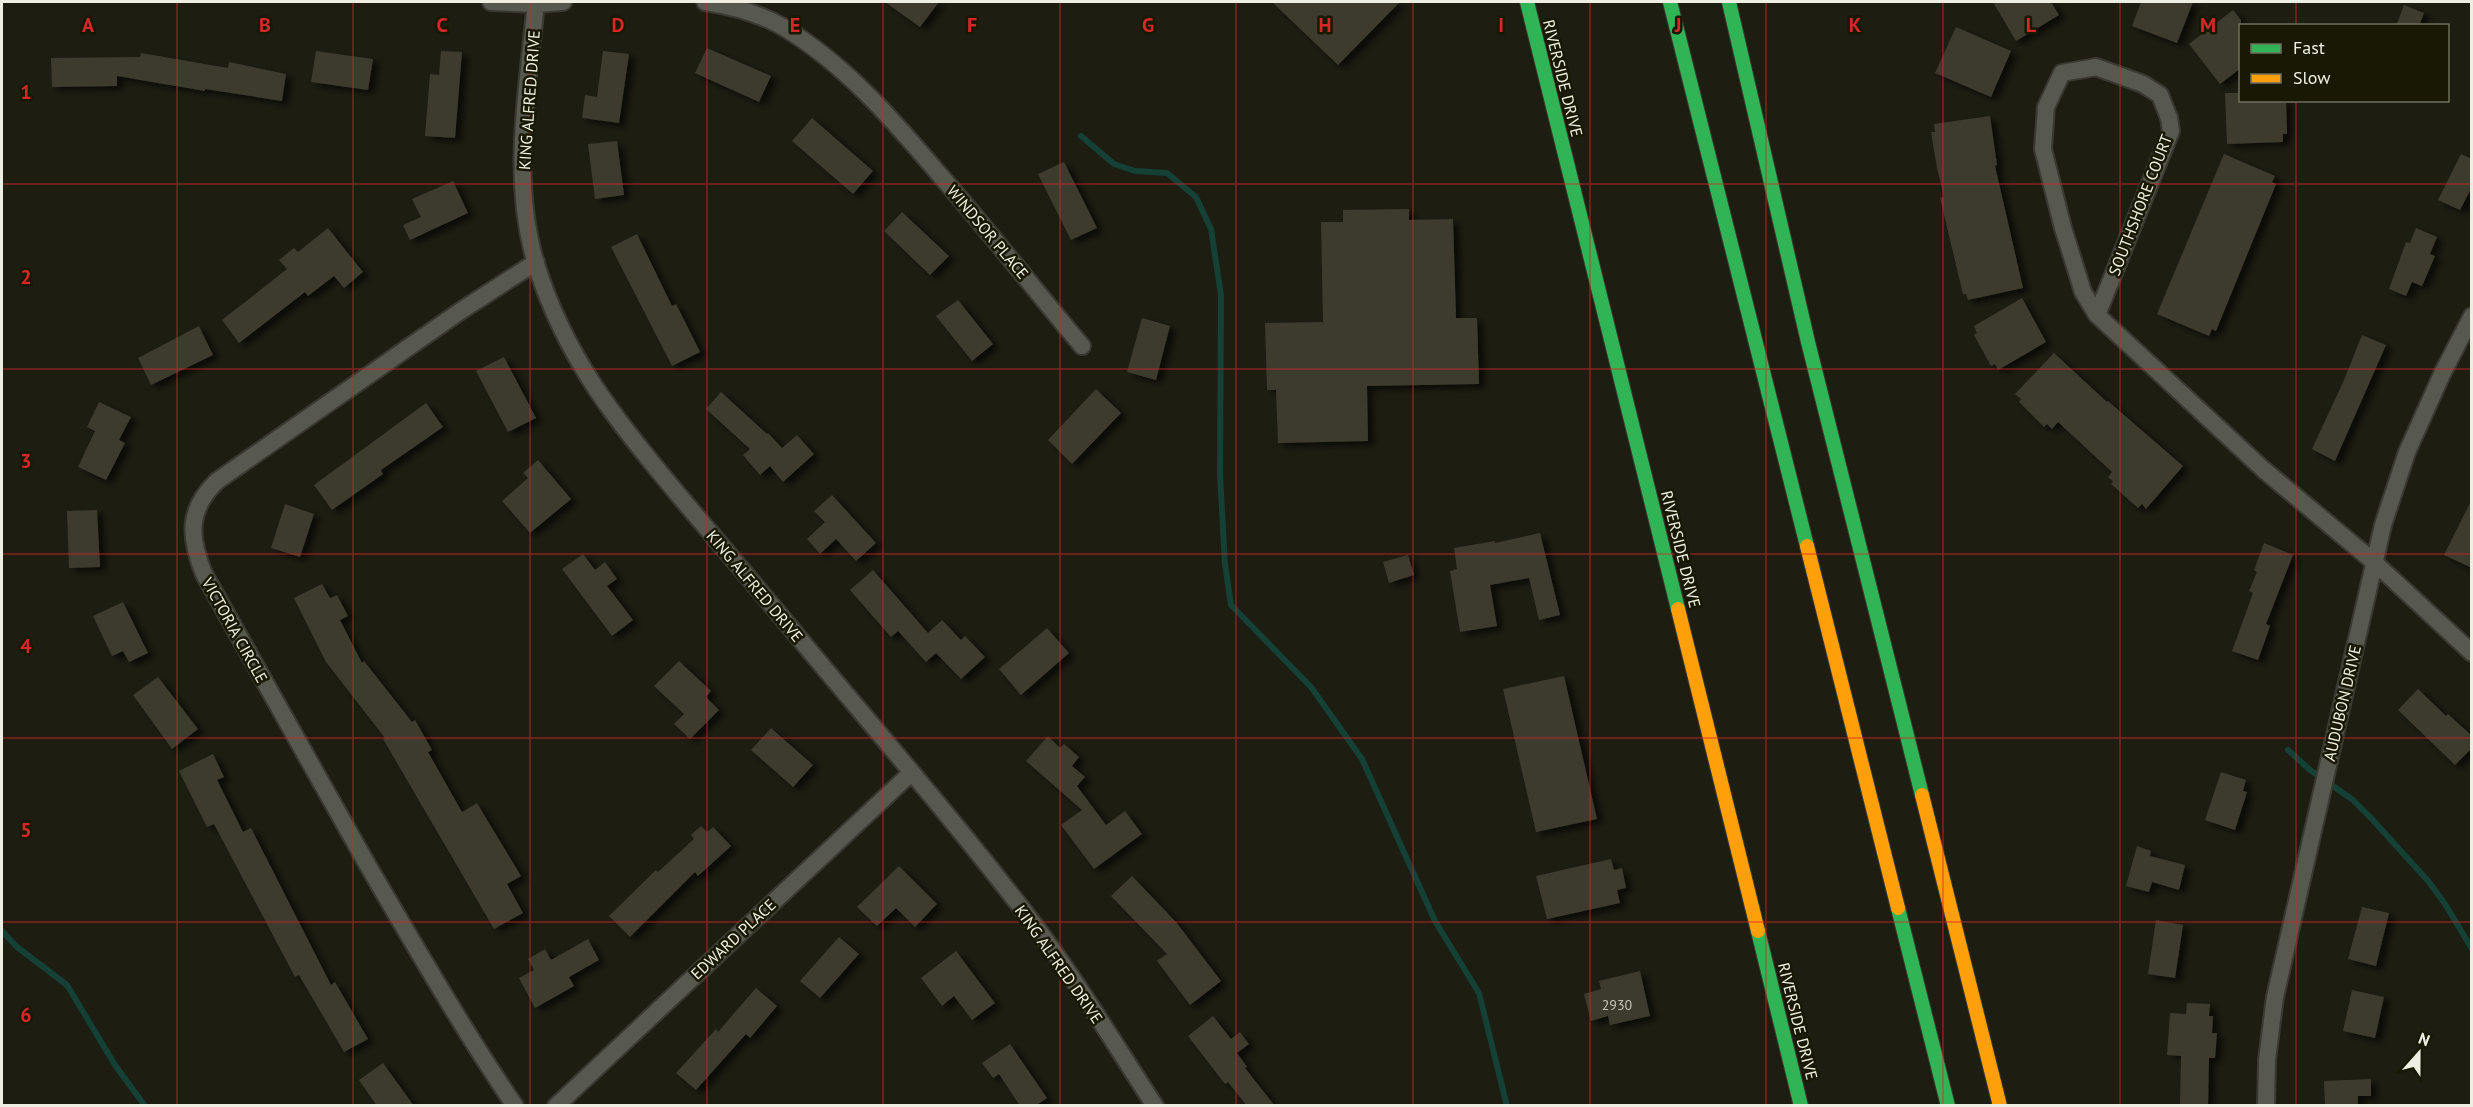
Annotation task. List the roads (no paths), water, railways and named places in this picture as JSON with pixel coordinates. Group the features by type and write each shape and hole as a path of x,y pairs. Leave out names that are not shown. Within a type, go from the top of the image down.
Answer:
{"main road":[{"name":"RIVERSIDE DRIVE","path":"1527,2 1801,1106"},
{"path":"1670,2 1948,1106"},
{"path":"1729,2 1814,365 2000,1106"}],"street":[{"path":"491,2 563,2"},
{"name":"WINDSOR PLACE","path":"705,2 725,5 781,26 809,44 846,74 891,119 954,191 1082,346"},
{"name":"KING ALFRED DRIVE","path":"536,3 526,80 522,158 526,213 536,262 558,321 581,368 620,424 911,773 1031,921 1155,1106"},
{"name":"SOUTHSHORE COURT","path":"2097,315 2170,131 2169,118 2160,95 2143,84 2096,67 2062,74 2046,107 2043,148 2062,228 2083,292 2097,315 2264,470 2374,562 2472,653"},
{"name":"VICTORIA CIRCLE","path":"515,1106 475,1047 414,945 221,604 196,554 193,519 206,492 218,481 462,310 536,262"},
{"name":"AUDUBON DRIVE","path":"2266,1106 2267,1060 2275,998 2383,525 2408,452 2443,372 2472,316"},
{"name":"EDWARD PLACE","path":"556,1106 911,773"}],"waterway":[{"path":"1081,136 1114,164 1135,171 1167,173 1196,197 1211,229 1221,295 1220,475 1225,564 1231,605 1311,687 1362,759 1435,921 1479,993 1507,1106"},
{"path":"2288,750 2310,770 2353,800 2371,818 2429,882 2472,949"},
{"path":"2,931 17,947 67,985 115,1065 145,1106"}]}
